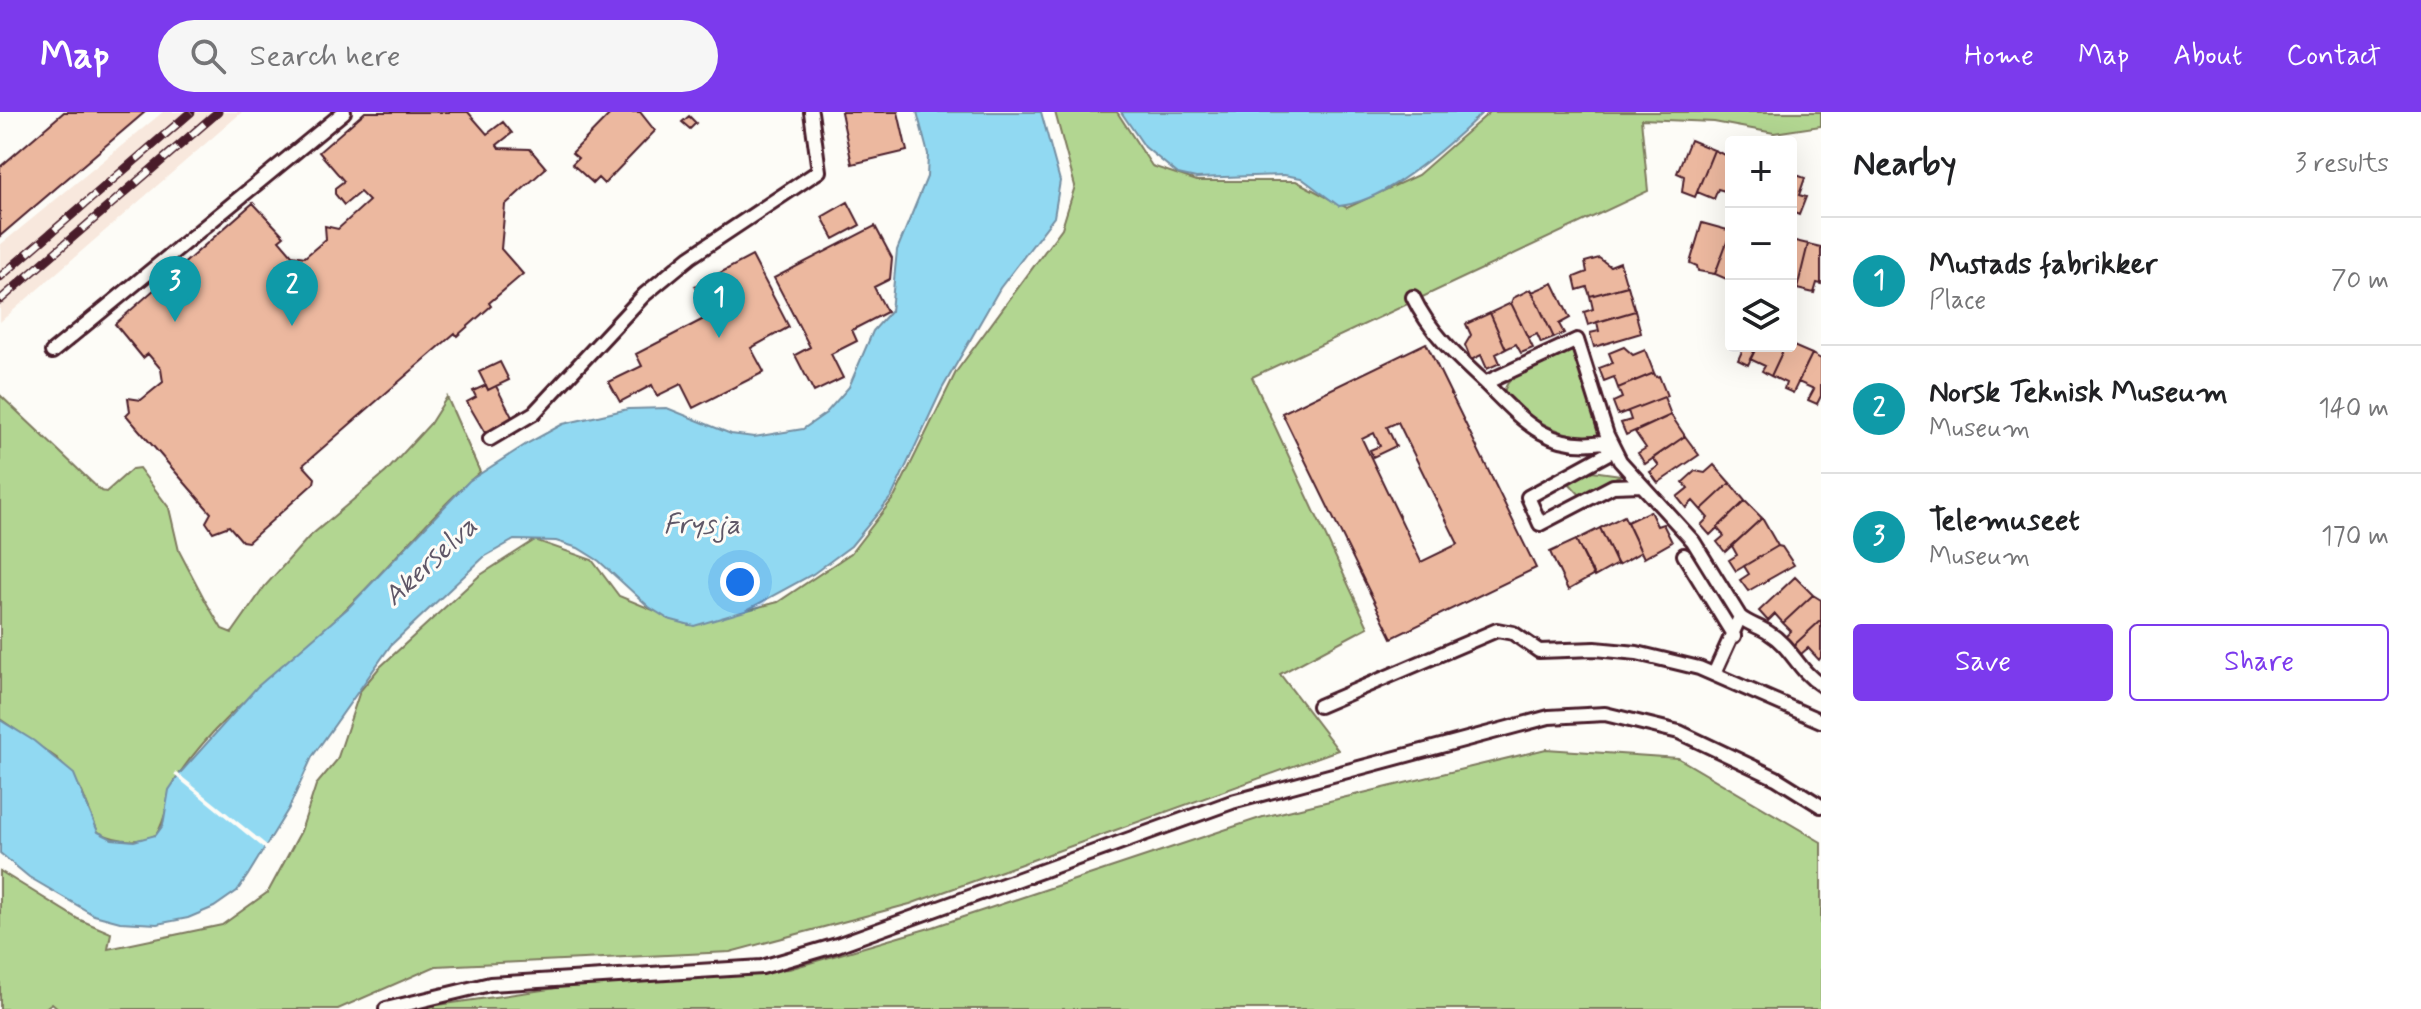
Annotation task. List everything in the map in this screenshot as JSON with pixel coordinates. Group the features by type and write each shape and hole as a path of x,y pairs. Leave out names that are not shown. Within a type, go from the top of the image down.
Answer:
{"lane":[{"path":"52,352 344,112"},
{"path":"490,439 534,413 644,295 690,257 819,171 811,112"},
{"path":"1413,297 1432,330 1504,406 1541,432 1585,445 1603,442 1614,450 1641,485 1693,541 1740,617 1750,626 1770,633 1803,673 1821,685"},
{"path":"1485,383 1577,340 1614,450"},
{"path":"1614,450 1528,497 1540,524 1613,486 1641,485"},
{"path":"1684,555 1734,636"},
{"path":"1714,674 1734,636 1740,617"},
{"path":"1319,706 1497,630 1513,633 1539,651 1595,649 1637,653 1714,674 1821,721"},
{"path":"386,1009 490,984 762,967 850,941 1232,802 1549,717 1605,714 1668,728 1776,778 1821,806"}],"shaded area":[{"path":"163,112 242,112 0,322 0,245"}],"green space":[{"path":"1055,112 1117,112 1152,166 1197,181 1296,181 1347,208 1418,175 1490,112 1821,112 1821,126 1774,133 1714,122 1641,119 1648,191 1252,377 1368,627 1280,674 1338,750 910,904 730,952 436,966 338,1009 59,1009 52,1003 44,1009 0,1009 0,871 78,919 111,933 108,949 222,925 268,892 301,831 316,785 337,760 360,691 379,668 479,576 535,540 592,560 619,596 689,625 778,602 851,553 895,496 956,372 1062,228 1075,186"},
{"path":"1564,352 1574,352 1580,358 1601,438 1573,435 1549,426 1504,396 1510,380 1518,373"},
{"path":"0,395 101,491 106,492 132,469 139,468 169,508 179,551 206,602 222,629 232,633 265,586 308,538 386,472 430,424 447,397 480,472 445,504 327,628 238,707 197,750 175,781 156,835 141,840 112,838 98,832 82,792 58,759 0,719"},
{"path":"1592,471 1621,475 1580,495 1568,482"},
{"path":"1546,749 1678,758 1821,842 1821,1009 410,1009 641,976 789,969 933,927 1263,817"}],"water":[{"name":"Frysja","path":"917,112 1041,112 1060,181 1054,217 1000,288 942,389 892,496 851,546 813,574 745,611 694,626 668,619 649,607 599,561 578,548 556,541 514,540 484,557 391,645 312,757 289,808 237,891 214,907 188,918 157,924 120,922 94,915 29,877 0,853 0,720 34,741 74,774 98,832 112,839 134,841 156,835 163,825 169,790 181,772 257,687 348,608 469,481 528,443 563,424 628,409 667,408 731,434 754,437 803,429 826,413 849,387 873,331 891,311 897,250 927,177 928,154"},
{"path":"1121,112 1483,112 1435,155 1397,183 1357,202 1339,206 1301,178 1284,175 1196,178 1178,174 1145,147"}],"pier":[{"path":"176,772 268,846 266,850 174,775"}],"building":[{"path":"64,112 145,112 0,236 0,167"},
{"path":"365,112 468,112 487,134 503,122 512,133 497,145 499,148 530,149 546,168 505,205 501,249 523,274 457,336 455,333 303,465 315,478 314,483 248,542 242,541 229,526 213,532 206,522 211,513 126,415 130,411 128,398 141,400 163,382 161,369 148,354 143,358 115,324 253,203 284,236 279,240 292,255 305,257 326,239 325,226 338,229 369,201 360,192 344,205 335,194 335,188 344,181 319,152"},
{"path":"612,112 640,112 655,131 604,184 598,178 593,183 572,164 578,158 572,153"},
{"path":"841,112 898,112 907,151 852,164"},
{"path":"689,116 696,123 690,129 682,122"},
{"path":"1690,140 1714,150 1695,197 1682,192 1684,176 1677,173"},
{"path":"1714,150 1725,155 1725,191 1718,189 1714,199 1697,192"},
{"path":"1797,175 1805,178 1799,195 1806,197 1799,215"},
{"path":"848,202 860,225 834,239 822,217"},
{"path":"1702,223 1725,229 1725,247 1715,274 1698,271 1697,266 1690,263"},
{"path":"875,226 892,258 890,279 874,287 887,312 852,330 857,341 831,354 843,378 814,392 795,355 810,347 774,278"},
{"path":"1797,241 1808,244 1797,289"},
{"path":"1808,244 1821,247 1821,284 1817,283 1814,293 1797,289"},
{"path":"1725,247 1725,278 1715,274"},
{"path":"752,256 789,327 751,348 764,372 693,408 681,384 657,396 652,385 620,402 609,382 642,366 636,354 725,308 716,292 702,299 695,286"},
{"path":"1599,258 1610,266 1620,262 1627,286 1590,296 1587,287 1577,290 1574,277 1587,272 1585,262"},
{"path":"1553,283 1570,318 1559,324 1564,333 1554,338 1532,292"},
{"path":"1628,286 1635,311 1588,325 1584,312 1593,309 1590,296"},
{"path":"1531,289 1554,338 1541,343 1537,334 1528,338 1511,303 1513,298"},
{"path":"1511,303 1533,348 1521,353 1516,344 1506,349 1490,313"},
{"path":"1635,311 1641,333 1594,347 1590,333 1599,331 1597,322"},
{"path":"1490,313 1506,349 1496,354 1500,363 1487,369 1481,355 1471,360 1465,345 1471,335 1466,324"},
{"path":"1426,343 1536,568 1392,638 1282,413","holes":["1398,422 1458,544 1421,562 1362,439 1374,433 1380,446 1370,450 1373,457 1396,446 1387,427"]},
{"path":"1624,347 1633,355 1645,350 1654,373 1618,388 1614,377 1604,381 1599,368 1613,363 1609,353"},
{"path":"1797,348 1812,354 1793,393 1784,389 1786,383 1771,376 1782,352 1797,352"},
{"path":"1742,352 1754,352 1748,365 1738,360"},
{"path":"1754,352 1782,352 1771,376 1762,371 1765,366 1750,359"},
{"path":"1812,354 1821,359 1821,396 1817,404 1808,400 1814,389 1798,382"},
{"path":"500,362 509,380 488,390 479,372"},
{"path":"1654,373 1656,377 1659,376 1667,396 1618,415 1613,402 1622,398 1618,388"},
{"path":"486,385 488,390 496,386 513,419 485,433 467,402 476,397 473,391"},
{"path":"1664,397 1671,415 1626,435 1621,423 1631,420 1628,411"},
{"path":"1671,415 1685,436 1645,464 1638,453 1646,448 1635,432"},
{"path":"1685,436 1699,455 1658,483 1650,472 1659,466 1653,458"},
{"path":"1714,465 1730,483 1701,510 1693,501 1686,508 1677,497 1688,488 1683,482 1695,471 1705,473"},
{"path":"1730,483 1745,501 1710,535 1701,525 1708,518 1701,510"},
{"path":"1745,501 1762,518 1725,552 1717,542 1724,536 1717,528"},
{"path":"1650,511 1657,526 1663,524 1672,542 1644,558 1627,522"},
{"path":"1624,516 1641,552 1618,565 1600,528"},
{"path":"1762,518 1778,546 1736,571 1729,560 1737,555 1732,546"},
{"path":"1600,528 1617,564 1594,577 1576,540"},
{"path":"1576,540 1594,575 1568,590 1550,552"},
{"path":"1778,546 1782,547 1794,565 1748,591 1740,580 1749,574 1744,566"},
{"path":"1795,577 1813,595 1783,623 1775,614 1768,621 1759,611"},
{"path":"1813,595 1821,600 1821,620 1792,647 1784,638 1791,631 1783,623"},
{"path":"1821,620 1821,657 1819,660 1808,648 1800,655 1792,647"}],"railway":[{"path":"0,277 191,112"},
{"path":"0,300 218,112"}],"place":[{"name":"Telemuseet","path":"175,322"},
{"name":"Norsk Teknisk Museum","path":"292,326"},
{"name":"Mustads fabrikker","path":"719,338"}],"water label":[{"name":"Akerselva","path":"431,562"}]}
